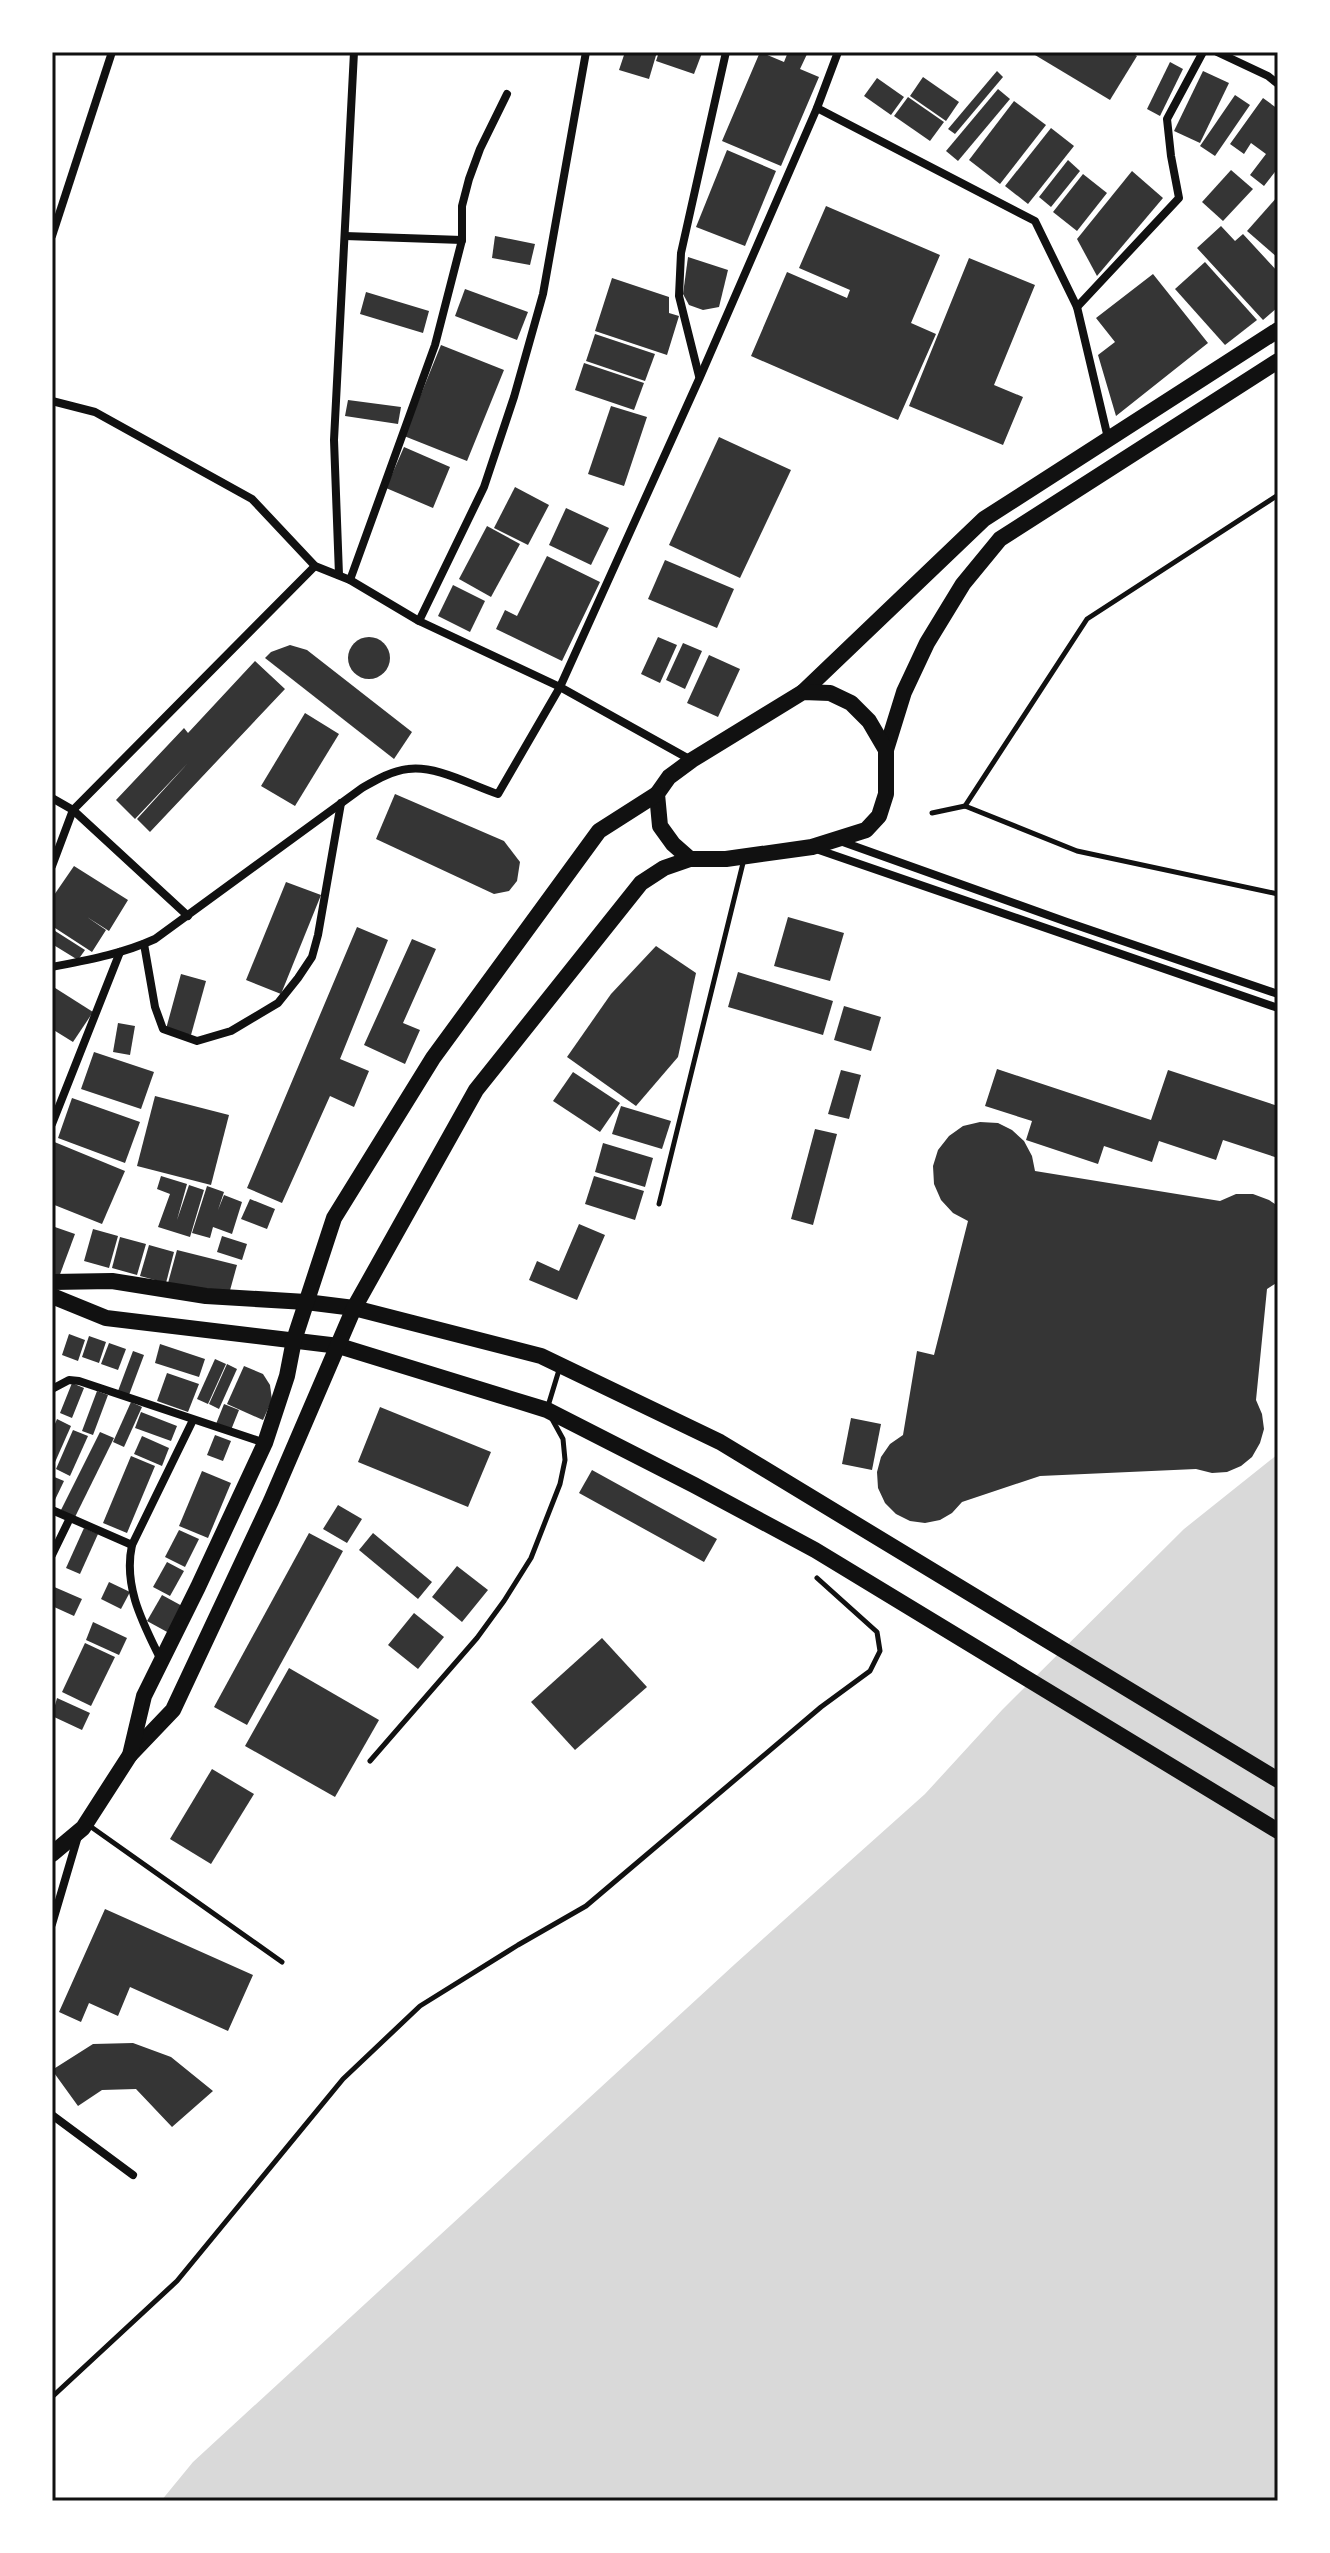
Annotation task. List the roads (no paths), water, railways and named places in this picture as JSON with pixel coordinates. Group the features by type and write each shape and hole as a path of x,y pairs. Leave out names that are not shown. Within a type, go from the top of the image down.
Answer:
{"main road":[{"path":"130,1755 144,1696 265,1443 287,1376 294,1340 334,1218 433,1058 599,831 657,794 669,777 692,760 803,692 984,519 1278,330"},
{"path":"52,1854 83,1828 130,1755 173,1710 271,1501 354,1308 476,1090 641,883 664,868 690,859 745,857 812,847 866,830 879,816 886,794 886,750 904,692 927,643 963,584 1000,539 1278,361"},
{"path":"803,692 830,693 851,703 869,721 886,750"},
{"path":"657,794 660,826 673,844 690,859"},
{"path":"52,1282 112,1281 206,1296 354,1308 541,1356 720,1442 1278,1780"},
{"path":"52,1296 106,1318 339,1346 547,1410 815,1550 1278,1831"}],"street":[{"path":"52,236 112,52"},
{"path":"339,575 334,440 354,52"},
{"path":"419,621 484,487 514,397 543,294 586,52"},
{"path":"700,377 679,296 681,253 726,52"},
{"path":"52,967 144,944 188,916 341,803 387,774 410,768 432,770 498,794 560,687 700,377 817,108 838,52"},
{"path":"1077,307 1179,198 1167,119 1203,52"},
{"path":"1217,52 1268,76 1278,84"},
{"path":"350,580 435,345 462,240 462,206 469,179 507,94"},
{"path":"817,108 1035,221 1077,307 1109,438"},
{"path":"345,236 462,240"},
{"path":"52,401 95,412 252,499 315,566 350,580 419,621 560,687 692,760"},
{"path":"52,866 73,810 315,566"},
{"path":"52,798 73,810 188,916"},
{"path":"144,944 155,1007 163,1029 173,1034 197,1041 231,1031 278,1003 312,957 341,803"},
{"path":"839,840 1278,994"},
{"path":"812,847 1278,1008"},
{"path":"52,1124 120,952"},
{"path":"52,1389 69,1380 79,1381 265,1443"},
{"path":"161,1661 138,1615 128,1574 132,1545 193,1420"},
{"path":"52,1510 132,1545"},
{"path":"52,1555 70,1518"},
{"path":"52,1924 83,1828"},
{"path":"52,2115 133,2175"}],"lane":[{"path":"659,1204 745,857"},
{"path":"370,1761 477,1638 531,1558 560,1484 565,1460 563,1439 547,1410 561,1365"},
{"path":"83,1828 282,1962"}]}
